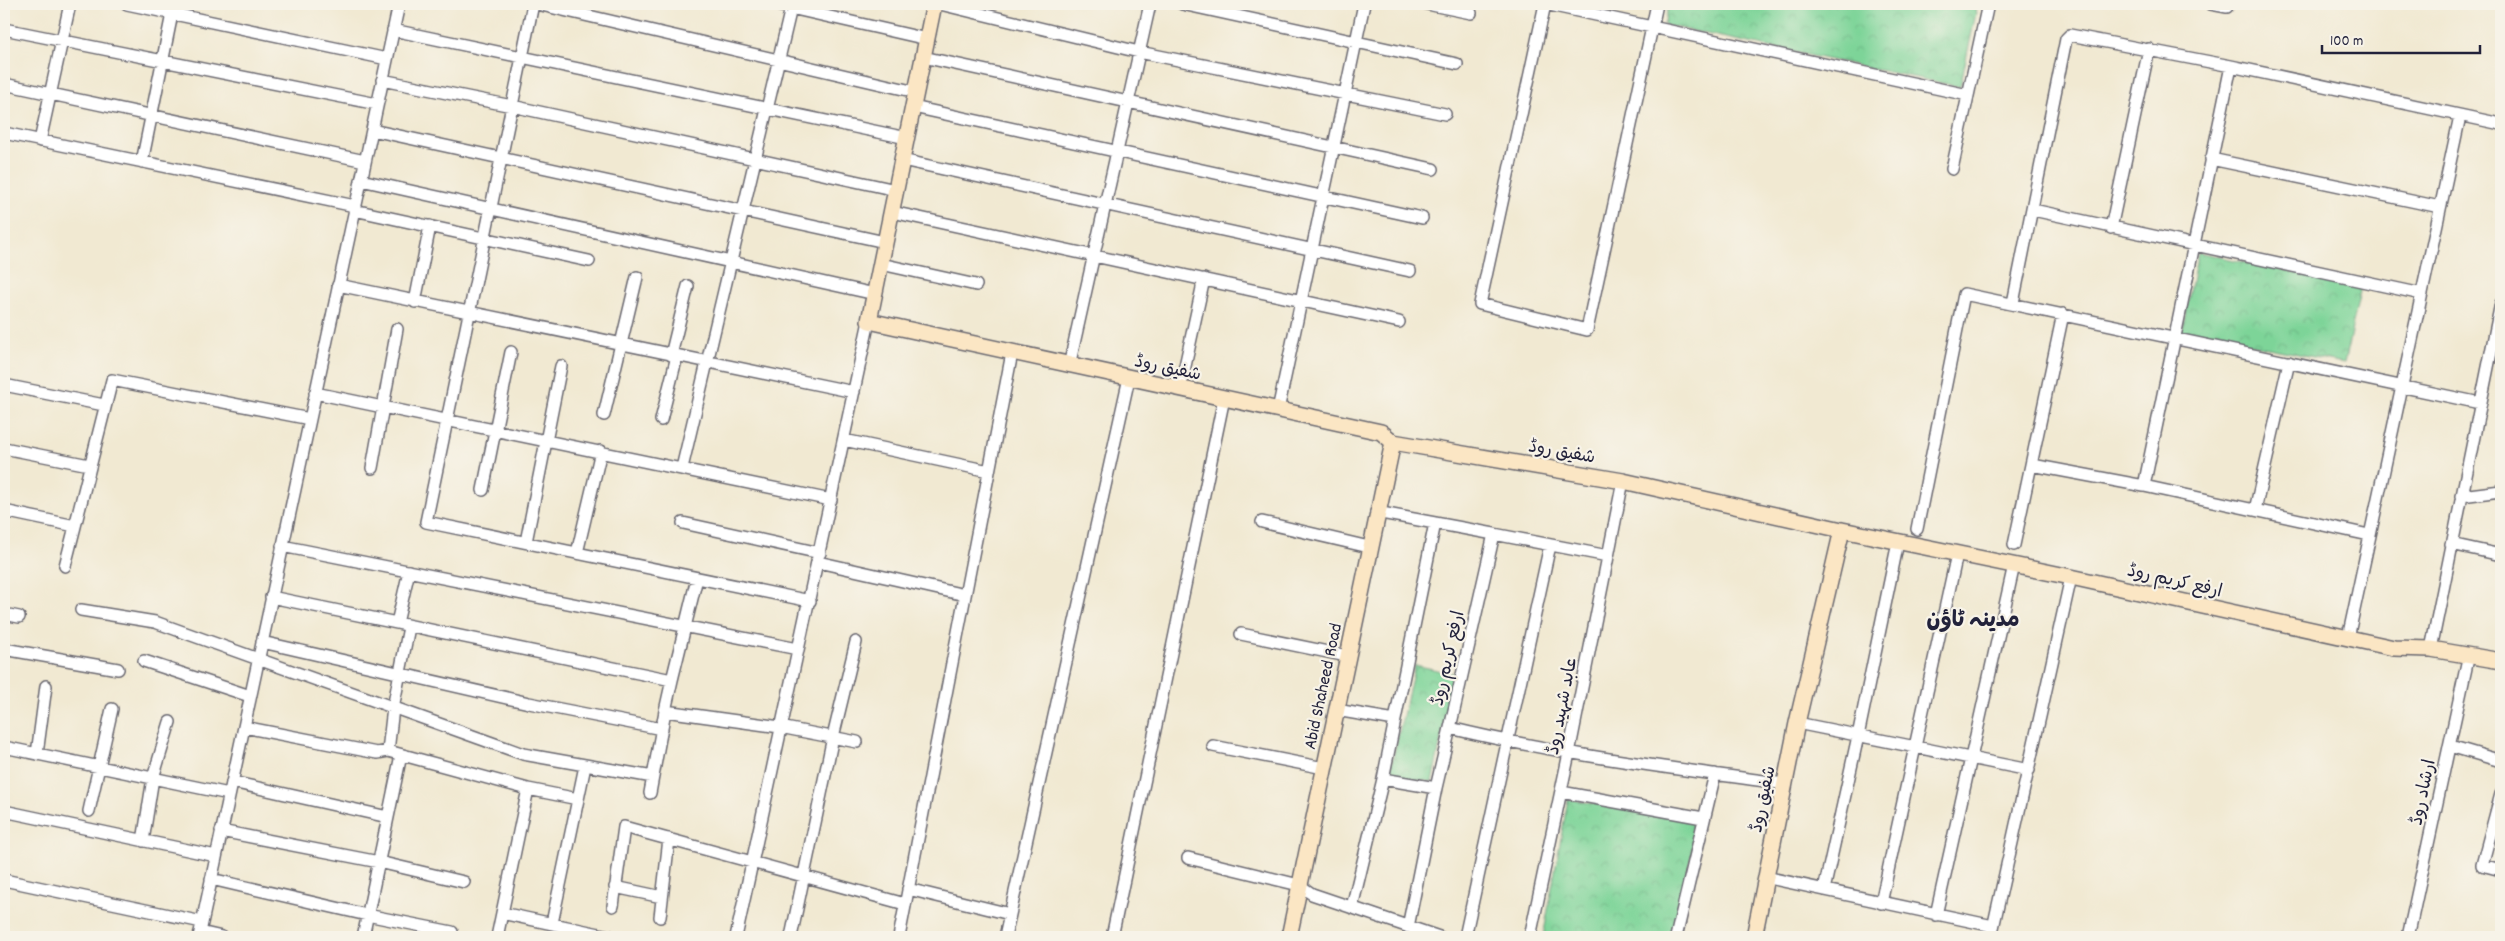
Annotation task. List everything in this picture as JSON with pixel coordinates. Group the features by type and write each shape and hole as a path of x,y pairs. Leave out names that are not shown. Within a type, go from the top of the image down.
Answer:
{"street":[{"path":"40,141 70,4"},
{"path":"127,4 173,9 387,59"},
{"path":"200,930 398,4"},
{"path":"533,4 426,522 810,602"},
{"path":"538,4 916,92"},
{"path":"774,4 927,39"},
{"path":"736,937 780,727 810,602 934,4"},
{"path":"940,4 1139,52 1345,92 1445,114"},
{"path":"1069,366 1150,4"},
{"path":"1182,4 1457,64"},
{"path":"1278,410 1364,4"},
{"path":"1427,4 1471,13"},
{"path":"1657,4 1652,29 1587,330 1480,304 1545,4 1652,29 1968,95"},
{"path":"1952,168 1988,4"},
{"path":"2211,4 2227,7"},
{"path":"682,468 791,8"},
{"path":"142,162 173,9"},
{"path":"4,29 377,104"},
{"path":"393,30 906,138"},
{"path":"2013,303 2066,39 2070,35 2231,66 2501,124"},
{"path":"2111,228 2149,50"},
{"path":"923,57 1433,169"},
{"path":"2144,486 2173,337 2231,66"},
{"path":"382,80 512,106 896,190"},
{"path":"4,84 365,162"},
{"path":"913,107 1422,218"},
{"path":"2348,638 2460,116"},
{"path":"372,130 885,242"},
{"path":"4,134 355,208 589,261"},
{"path":"2211,159 2440,207"},
{"path":"902,160 1410,271"},
{"path":"361,180 875,294"},
{"path":"2033,210 2192,246 2422,294"},
{"path":"892,212 1399,322"},
{"path":"415,302 430,226"},
{"path":"881,264 976,285"},
{"path":"604,415 638,277"},
{"path":"1180,389 1204,280"},
{"path":"338,285 854,392"},
{"path":"661,420 688,286"},
{"path":"1917,529 1964,294 2480,403"},
{"path":"2431,649 2480,403 2499,324 2501,303"},
{"path":"2014,545 2063,314"},
{"name":"شفیق روڈ","path":"869,321 1069,366 1381,432 1393,442 1623,481 1842,530 1797,723 1764,877 1754,937"},
{"path":"372,468 397,329"},
{"path":"482,490 511,352"},
{"path":"899,937 1012,353"},
{"path":"2255,510 2289,362"},
{"path":"526,542 561,366"},
{"path":"1005,937 1129,378"},
{"path":"66,566 104,405 112,380 310,419"},
{"path":"4,385 104,405"},
{"path":"315,393 831,500"},
{"path":"1112,937 1224,398"},
{"path":"844,440 989,471"},
{"name":"Abid Shaheed Road","path":"1289,937 1376,512 1393,442"},
{"path":"4,448 90,465"},
{"path":"577,553 601,451"},
{"path":"2032,465 2144,486 2369,535"},
{"name":"عابد شہید روڈ","path":"1530,937 1570,753 1623,481"},
{"path":"2461,496 2501,492"},
{"path":"4,512 75,526"},
{"path":"1376,512 1608,556"},
{"path":"1262,522 1369,547"},
{"path":"683,523 965,595"},
{"path":"1352,908 1383,779 1435,523"},
{"name":"ارفع کریم روڈ","path":"1842,530 2071,576 2394,648 2431,649 2470,654 2501,661"},
{"name":"ارفع کریم روڈ","path":"1494,534 1450,728 1507,742 1570,753 1785,784"},
{"path":"1824,890 1898,542"},
{"path":"2451,544 2501,555"},
{"path":"1465,937 1550,545"},
{"path":"282,546 798,649"},
{"path":"1881,903 1957,554"},
{"path":"1936,914 2014,566"},
{"path":"388,751 393,708 400,674 409,571"},
{"path":"1764,877 1936,914 1992,932 2071,576"},
{"path":"650,793 665,711 697,578"},
{"path":"271,598 672,680"},
{"path":"81,610 155,622 523,754 653,777"},
{"path":"4,614 19,618"},
{"path":"1241,634 1347,656"},
{"path":"262,642 529,704 662,729"},
{"path":"791,937 833,737 856,642"},
{"path":"4,650 118,669"},
{"name":"ارشاد روڈ","path":"2408,937 2470,654"},
{"path":"144,661 250,696"},
{"path":"37,754 46,686"},
{"path":"90,811 112,709"},
{"path":"1336,710 1395,720"},
{"path":"665,711 780,727 857,742"},
{"path":"144,841 153,778 170,722"},
{"path":"1797,723 2029,770"},
{"path":"244,727 377,754 388,751 528,789 578,799"},
{"path":"1408,927 1450,728"},
{"path":"1213,746 1324,768"},
{"path":"2450,746 2501,760"},
{"path":"4,747 229,794"},
{"path":"363,937 401,755"},
{"path":"552,923 585,766"},
{"path":"1676,937 1715,774"},
{"path":"1383,779 1436,788"},
{"path":"232,782 388,817"},
{"path":"497,937 528,789"},
{"path":"1561,792 1704,818"},
{"path":"2501,794 2482,865 2501,870"},
{"path":"4,811 216,856"},
{"path":"613,906 624,827 905,904"},
{"path":"221,832 379,862 464,882"},
{"path":"660,917 669,840"},
{"path":"1188,858 1299,885 1312,894 1439,937"},
{"path":"4,880 222,937"},
{"path":"211,880 452,932"},
{"path":"615,888 662,897"},
{"path":"908,889 1010,914"},
{"path":"502,913 613,937"}],"green space":[{"path":"1669,4 1978,4 1960,87 1664,25"},
{"path":"2198,252 2361,288 2344,363 2182,331"},
{"path":"1415,665 1455,674 1432,782 1389,775"},
{"path":"1568,799 1699,822 1672,937 1543,937"}],"district":[{"name":"مدینہ ٹاؤن","path":"1973,618"}]}
